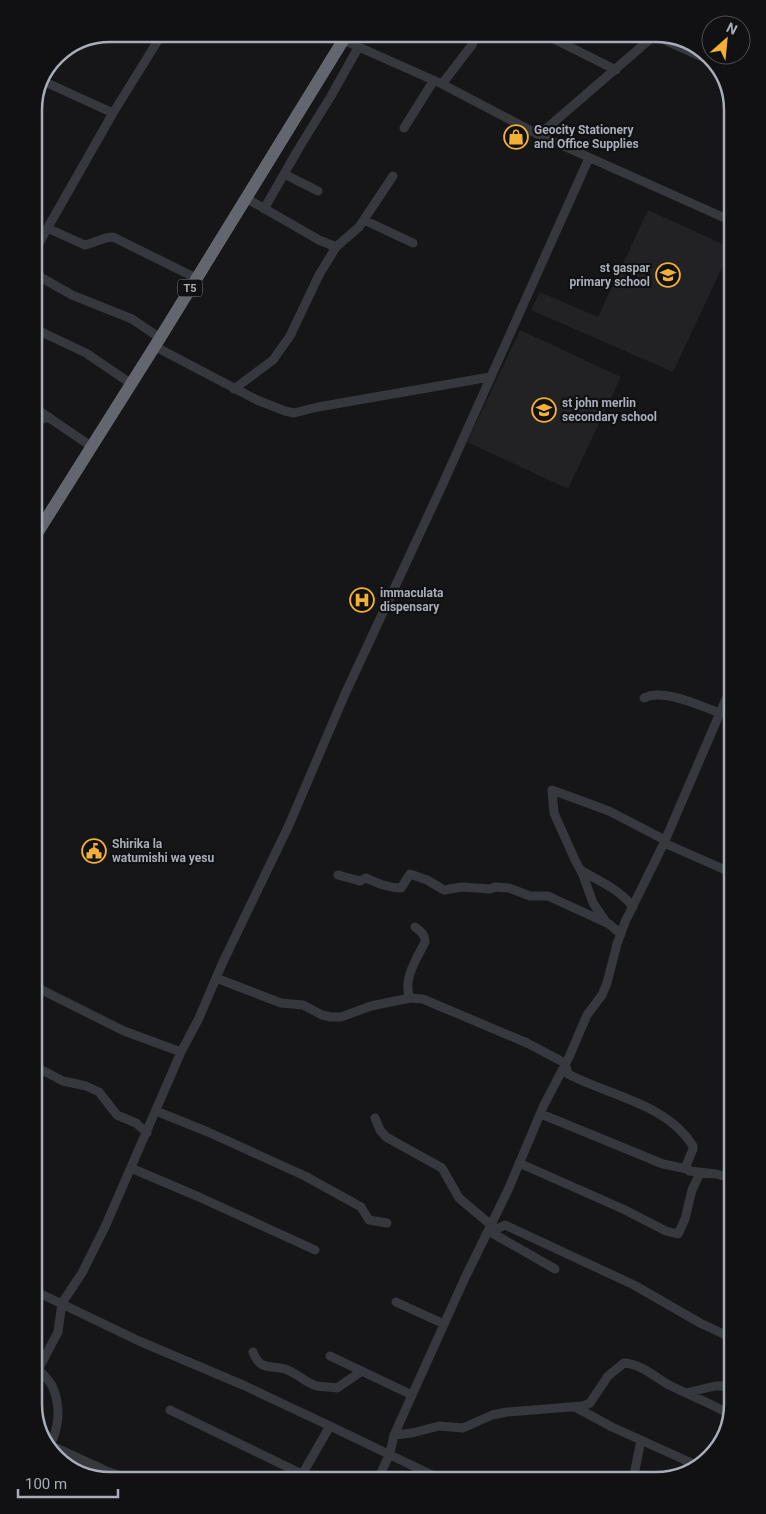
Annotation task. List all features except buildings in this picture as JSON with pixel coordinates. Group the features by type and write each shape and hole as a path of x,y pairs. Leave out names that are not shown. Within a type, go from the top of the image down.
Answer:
{"highway":[{"name":"T5","path":"43,525 342,42"}],"street":[{"path":"43,235 113,112 157,42"},
{"path":"351,42 358,48 438,82 589,158 724,218"},
{"path":"404,128 438,82 473,43"},
{"path":"562,43 616,70"},
{"path":"539,134 646,43"},
{"path":"264,209 332,96 358,48"},
{"path":"49,84 113,112"},
{"path":"42,1363 58,1332 62,1303 95,1250 181,1052 199,1018 289,825 345,694 589,158"},
{"path":"284,174 318,191"},
{"path":"234,388 273,360 290,336 319,275 336,247 345,237 359,227 393,176"},
{"path":"246,198 319,240 336,247"},
{"path":"364,220 413,243"},
{"path":"47,228 85,244 91,244 105,237 113,237 196,278"},
{"path":"43,278 72,294 132,319 157,342 234,388 285,412 294,413 318,407 490,377"},
{"path":"43,333 86,353 130,383"},
{"path":"43,413 92,447"},
{"path":"43,419 49,417"},
{"path":"644,698 659,694 720,713"},
{"path":"382,1472 390,1453 394,1435 444,1324 490,1231 541,1114 566,1064 587,1015 602,995 621,934 724,704"},
{"path":"606,922 593,903 582,870 575,860 554,813 552,790 609,811 664,841 724,869"},
{"path":"582,870 614,888 633,907"},
{"path":"338,875 360,880 366,878 394,888 402,888 410,874 427,880 444,890 510,888 530,896 548,896 606,922 621,934"},
{"path":"410,998 408,980 425,942 422,932 415,927"},
{"path":"216,978 281,1003 303,1004 322,1015 331,1017 341,1017 371,1006 410,998 423,1000 437,1004 527,1043 566,1064"},
{"path":"42,990 124,1031 181,1052"},
{"path":"566,1064 570,1076 633,1100 679,1128 693,1146 687,1163 687,1169"},
{"path":"42,1070 63,1081 86,1086 99,1092 117,1115 136,1123 147,1133"},
{"path":"156,1112 208,1132 305,1176 361,1207 368,1220 387,1223"},
{"path":"541,1114 663,1164 687,1169 692,1172 724,1176"},
{"path":"374,1118 386,1137 442,1168 459,1198 490,1231 555,1269"},
{"path":"519,1164 623,1209 666,1231 678,1234 685,1219 692,1190 700,1173"},
{"path":"131,1168 315,1250"},
{"path":"490,1231 505,1226 536,1239 634,1285 724,1334"},
{"path":"42,1294 140,1341 242,1385 390,1453 426,1472"},
{"path":"396,1302 444,1324"},
{"path":"253,1352 255,1359 260,1364 272,1369 285,1369 316,1386 337,1388 362,1371"},
{"path":"330,1356 412,1395"},
{"path":"394,1435 412,1433 439,1426 463,1428 492,1414 590,1403 608,1376 624,1363 639,1367 723,1411"},
{"path":"42,1373 53,1388 59,1410 53,1439"},
{"path":"686,1393 715,1386 724,1386"},
{"path":"574,1406 689,1462"},
{"path":"170,1410 292,1471"},
{"path":"304,1471 330,1426"},
{"path":"635,1472 641,1440"},
{"path":"60,1450 107,1471"},
{"path":"97,1466 98,1470"}],"shaded area":[{"name":"st gaspar primary school","path":"648,210 724,245 724,263 673,372 531,310 540,292 598,317"},
{"name":"st john merlin secondary school","path":"520,330 621,377 568,489 467,442"}],"place":[{"name":"Geocity Stationery and Office Supplies","path":"516,137"},
{"name":"st gaspar primary school","path":"668,275"},
{"name":"st john merlin secondary school","path":"544,410"},
{"name":"immaculata dispensary","path":"362,600"},
{"name":"Shirika la watumishi wa yesu","path":"94,851"}]}
